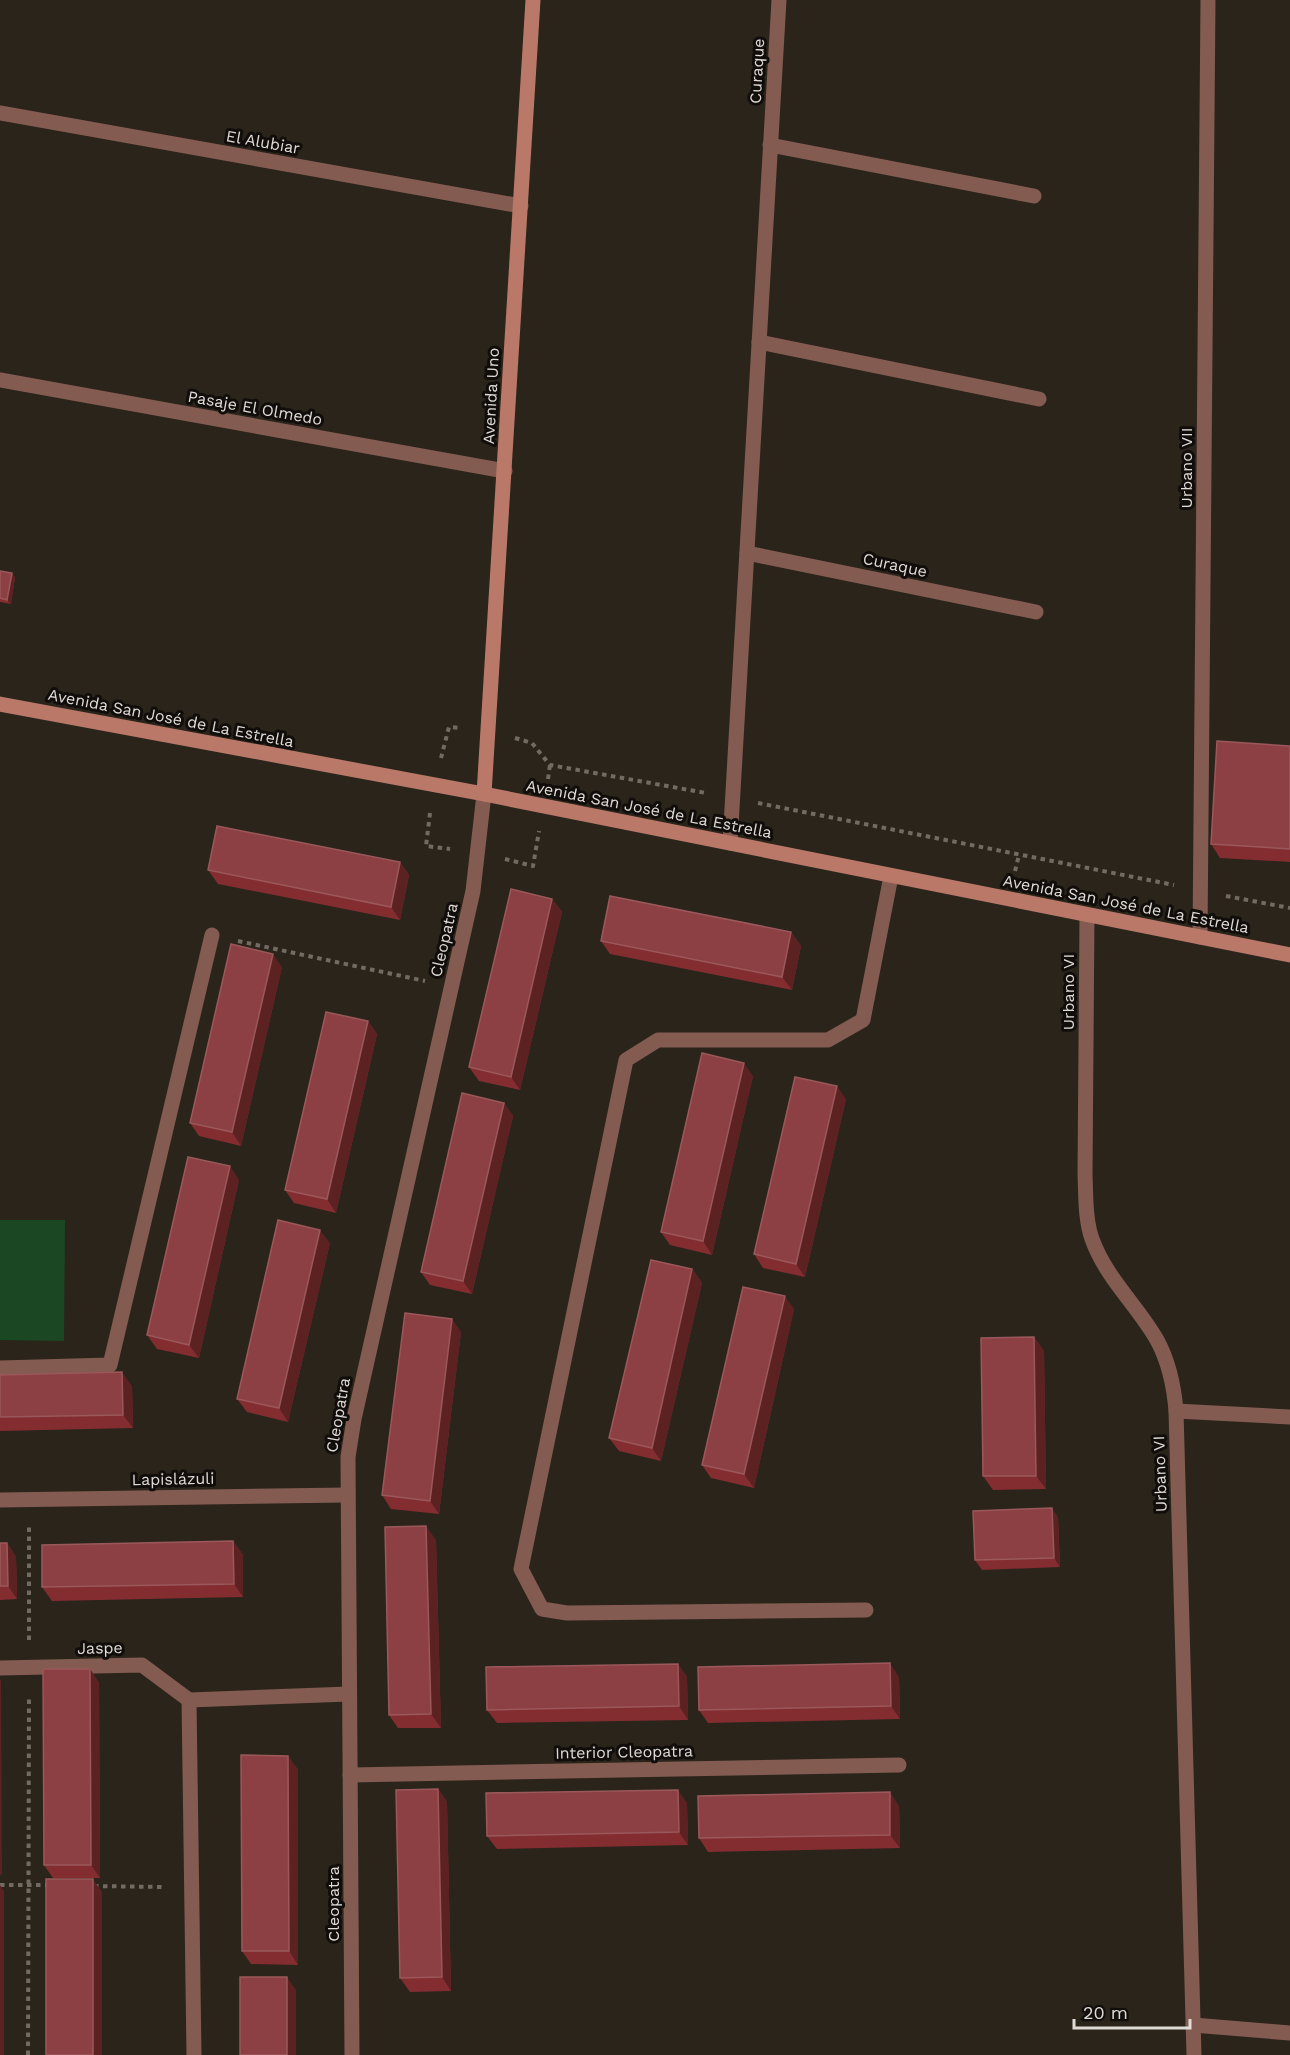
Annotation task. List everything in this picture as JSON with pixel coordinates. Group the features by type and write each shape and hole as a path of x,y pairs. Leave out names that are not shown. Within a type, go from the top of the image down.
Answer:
{"main road":[{"name":"Avenida Uno","path":"484,794 533,0"},
{"name":"Avenida San José de La Estrella","path":"0,704 484,794 1290,955"}],"street":[{"name":"Curaque","path":"730,843 779,0"},
{"name":"Urbano VII","path":"1200,937 1208,0"},
{"name":"El Alubiar","path":"0,113 520,206"},
{"path":"770,145 1034,196"},
{"path":"759,342 1039,399"},
{"name":"Pasaje El Olmedo","path":"0,380 505,471"},
{"name":"Curaque","path":"747,553 1036,612"},
{"name":"Cleopatra","path":"352,2055 348,1457 354,1419 473,891 484,794"},
{"path":"866,1610 567,1613 542,1608 521,1569 626,1060 658,1040 828,1040 863,1020 891,876"},
{"name":"Urbano VI","path":"1087,915 1085,1175 1087,1216 1091,1236 1107,1270 1156,1339 1166,1359 1173,1384 1176,1411 1194,2055"},
{"path":"0,1368 110,1365 212,935"},
{"path":"1176,1411 1290,1417"},
{"name":"Lapislázuli","path":"0,1500 347,1495"},
{"name":"Jaspe","path":"0,1668 142,1665 189,1700"},
{"path":"194,2055 189,1700 349,1695"},
{"name":"Interior Cleopatra","path":"350,1776 899,1765"},
{"path":"1193,2025 1290,2033"}],"path":[{"path":"212,935 452,986"},
{"path":"28,2055 30,1500"},
{"path":"0,1885 52,1886"},
{"path":"87,1886 192,1887"}],"green space":[{"path":"0,1220 65,1220 64,1341 0,1340"}],"building":[{"path":"0,571 12,573 7,600 0,598"},
{"path":"1217,741 1290,746 1290,849 1211,844"},
{"path":"217,826 400,862 391,907 208,870"},
{"path":"511,889 552,899 511,1077 469,1067"},
{"path":"610,896 791,932 782,977 601,941"},
{"path":"231,944 273,954 232,1132 190,1123"},
{"path":"326,1012 368,1021 327,1199 285,1190"},
{"path":"702,1053 744,1063 703,1241 661,1232"},
{"path":"795,1077 837,1086 796,1264 754,1254"},
{"path":"462,1093 504,1103 463,1281 421,1272"},
{"path":"188,1157 230,1166 189,1345 147,1335"},
{"path":"278,1220 320,1230 279,1408 237,1399"},
{"path":"651,1260 692,1269 652,1448 609,1438"},
{"path":"743,1287 785,1296 744,1474 702,1465"},
{"path":"405,1313 452,1319 430,1501 382,1495"},
{"path":"1034,1337 1036,1476 983,1476 981,1338"},
{"path":"122,1372 123,1415 0,1417 0,1375"},
{"path":"1052,1508 1054,1558 975,1560 973,1511"},
{"path":"426,1526 431,1714 389,1715 385,1527"},
{"path":"233,1541 234,1584 42,1587 42,1545"},
{"path":"0,1543 7,1543 8,1586 0,1586"},
{"path":"890,1663 891,1706 699,1710 698,1667"},
{"path":"678,1664 679,1706 487,1710 486,1667"},
{"path":"43,1669 90,1669 91,1865 44,1865"},
{"path":"241,1755 288,1756 289,1951 242,1951"},
{"path":"438,1789 442,1977 400,1978 396,1790"},
{"path":"678,1790 679,1832 487,1836 486,1793"},
{"path":"890,1792 890,1835 699,1838 698,1796"},
{"path":"46,1879 93,1879 93,2055 46,2055"},
{"path":"240,1977 287,1977 287,2055 240,2055"}]}
